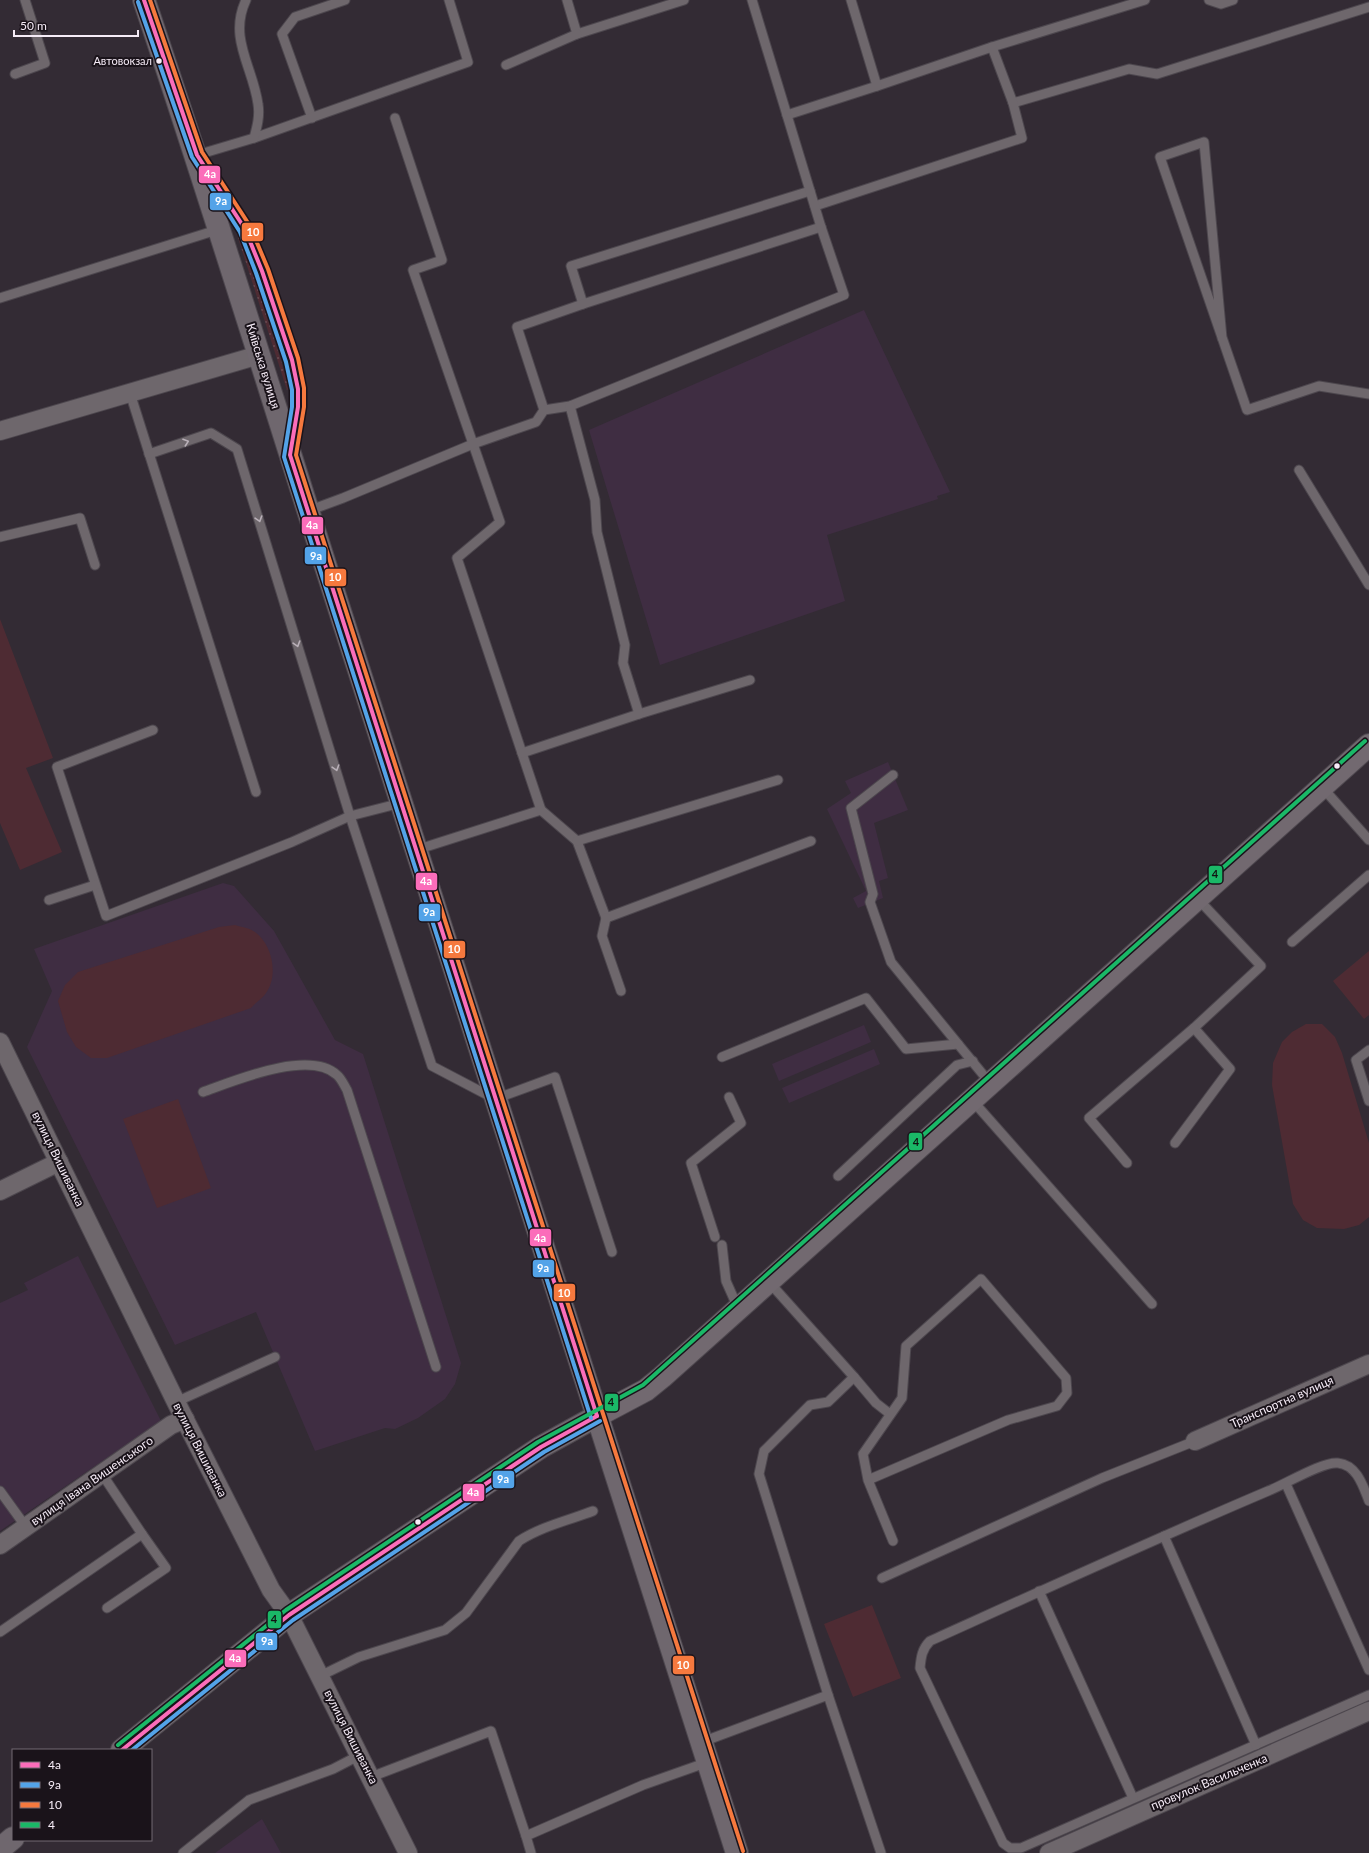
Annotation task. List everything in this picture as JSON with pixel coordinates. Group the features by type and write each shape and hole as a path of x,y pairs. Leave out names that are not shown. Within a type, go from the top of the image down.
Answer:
{"main road":[{"name":"Київська вулиця","path":"144,0 197,155 290,455 737,1853"},
{"path":"123,1749 289,1616 541,1447 646,1390 738,1310 1369,745"},
{"path":"0,1849 12,1839"}],"street":[{"path":"0,431 259,355"},
{"name":"вулиця Вишиванка","path":"0,1042 176,1402 271,1590 289,1616 320,1676 408,1853"},
{"path":"0,1191 59,1162"},
{"name":"Транспортна вулиця","path":"1195,1441 1369,1364"},
{"name":"вулиця Івана Вишенського","path":"0,1545 171,1425 185,1419"},
{"name":"провулок Васильченка","path":"1049,1853 1369,1711"}],"lane":[{"path":"15,74 45,63 25,0"},
{"path":"246,0 240,12 238,31 258,105 258,124 254,138"},
{"path":"312,118 282,34 295,17 345,0"},
{"path":"290,455 298,407 298,389 292,360 262,271 245,229 197,155 254,138 468,62 449,0"},
{"path":"567,0 577,34"},
{"path":"506,64 577,34 684,0"},
{"path":"308,511 473,444 536,422 544,410 570,406 844,295 821,227 752,0"},
{"path":"851,0 877,86"},
{"path":"787,115 992,47 1145,0"},
{"path":"1210,0 1221,4 1233,0"},
{"path":"1013,103 1128,69 1157,74 1369,7"},
{"path":"815,206 1022,138 1013,103 992,47"},
{"path":"395,118 442,260 414,270 500,522 457,558 541,810 577,841 606,918 602,936 622,991"},
{"path":"1222,338 1204,142 1160,157 1222,338 1247,410 1319,386 1369,394"},
{"path":"583,304 571,266 810,191"},
{"path":"544,410 518,327 583,304 821,227"},
{"path":"0,298 220,229"},
{"path":"130,393 256,792"},
{"path":"570,406 596,500 597,532 625,645 623,663 639,714"},
{"path":"150,454 211,433 237,449 350,816 432,1066 495,1099 555,1077 612,1252"},
{"path":"1299,470 1369,585"},
{"path":"0,538 80,518 95,565"},
{"path":"522,753 639,714 750,680"},
{"path":"153,730 57,767 106,916 350,816 401,802"},
{"path":"893,775 851,808 877,892 870,902 891,962 990,1083"},
{"path":"577,841 778,780"},
{"path":"1322,787 1369,840"},
{"path":"416,850 541,810"},
{"path":"606,918 811,841"},
{"path":"1292,942 1369,875"},
{"path":"49,900 95,885"},
{"path":"1127,1163 1089,1118 1194,1028 1261,966 1198,899"},
{"path":"722,1057 866,998 906,1048 958,1044"},
{"path":"1175,1143 1230,1069 1194,1028"},
{"path":"1369,1050 1356,1060 1369,1101"},
{"path":"838,1176 957,1065 973,1061"},
{"path":"203,1092 292,1065 323,1067 337,1074 348,1090 436,1367"},
{"path":"715,1237 691,1162 741,1122 729,1097"},
{"path":"972,1099 1152,1304"},
{"path":"722,1245 726,1281 738,1310"},
{"path":"868,1480 1008,1420 1057,1406 1067,1393 1066,1378 981,1279 906,1346 902,1398 863,1454 868,1480 893,1541"},
{"path":"769,1282 876,1403 890,1414"},
{"path":"176,1402 275,1357"},
{"path":"854,1377 828,1402 810,1405 764,1452 760,1474 828,1695 881,1853"},
{"path":"882,1578 1102,1478 1195,1441"},
{"path":"1369,1501 1358,1477 1352,1469 1337,1463 1316,1469 1286,1484 1039,1591 930,1641 924,1647 920,1668 1003,1843 1010,1848 1021,1848 1369,1695"},
{"path":"102,1474 166,1568 107,1608"},
{"path":"1286,1484 1369,1670"},
{"path":"0,1491 26,1527"},
{"path":"320,1676 359,1657 445,1630 466,1613 519,1541 525,1537 593,1511"},
{"path":"0,1632 142,1534"},
{"path":"1164,1536 1256,1745"},
{"path":"1039,1591 1133,1798"},
{"path":"526,1836 643,1784 705,1752 828,1695"},
{"path":"371,1777 491,1732 531,1853"},
{"path":"183,1853 249,1800 333,1768 360,1755"}],"shaded area":[{"path":"239,235 241,236 290,389 287,390 238,238"},
{"path":"864,310 950,492 937,496 938,499 827,535 845,601 660,665 589,430"},
{"path":"0,619 53,758 26,768 62,852 20,870 0,823"},
{"path":"888,762 908,810 874,823 888,878 879,881 883,898 858,908 853,898 866,891 827,809 851,793 845,781"},
{"path":"223,883 234,886 274,931 335,1040 363,1054 461,1363 455,1384 445,1399 418,1418 395,1429 385,1428 315,1451 256,1312 175,1345 27,1047 52,991 34,949"},
{"path":"235,925 251,930 261,937 266,944 272,960 273,969 270,986 265,995 251,1008 107,1058 91,1058 76,1047 67,1032 58,1001 65,985 78,972 219,927"},
{"path":"1369,951 1369,1015 1364,1019 1333,981"},
{"path":"1306,1024 1322,1024 1335,1037 1342,1053 1369,1143 1369,1217 1359,1225 1344,1229 1317,1228 1303,1220 1293,1204 1272,1085 1273,1063 1282,1042 1292,1032"},
{"path":"864,1025 871,1042 779,1081 772,1064"},
{"path":"874,1049 880,1064 789,1103 782,1088"},
{"path":"178,1099 211,1188 157,1208 123,1119"},
{"path":"78,1256 161,1421 0,1531 0,1303 28,1290 24,1283"},
{"path":"872,1605 901,1678 853,1697 824,1624"},
{"path":"262,1819 281,1853 215,1853"}],"transit line":[{"name":"4а","path":"144,0 197,155 245,229 262,271 292,360 298,389 298,407 290,455 597,1416"},
{"name":"10","path":"150,0 202,152 250,226 268,269 298,358 304,388 304,407 296,455 743,1851"},
{"name":"9а","path":"138,2 192,157 240,232 256,273 286,362 292,390 292,407 284,457 591,1418"},
{"name":"4","path":"118,1745 286,1610 538,1442 643,1385 1365,741"},
{"name":"4а","path":"123,1749 289,1615 541,1447 597,1416"},
{"name":"9а","path":"133,1749 293,1620 544,1452 600,1421"}],"place":[{"name":"Автовокзал","path":"159,61"}]}
